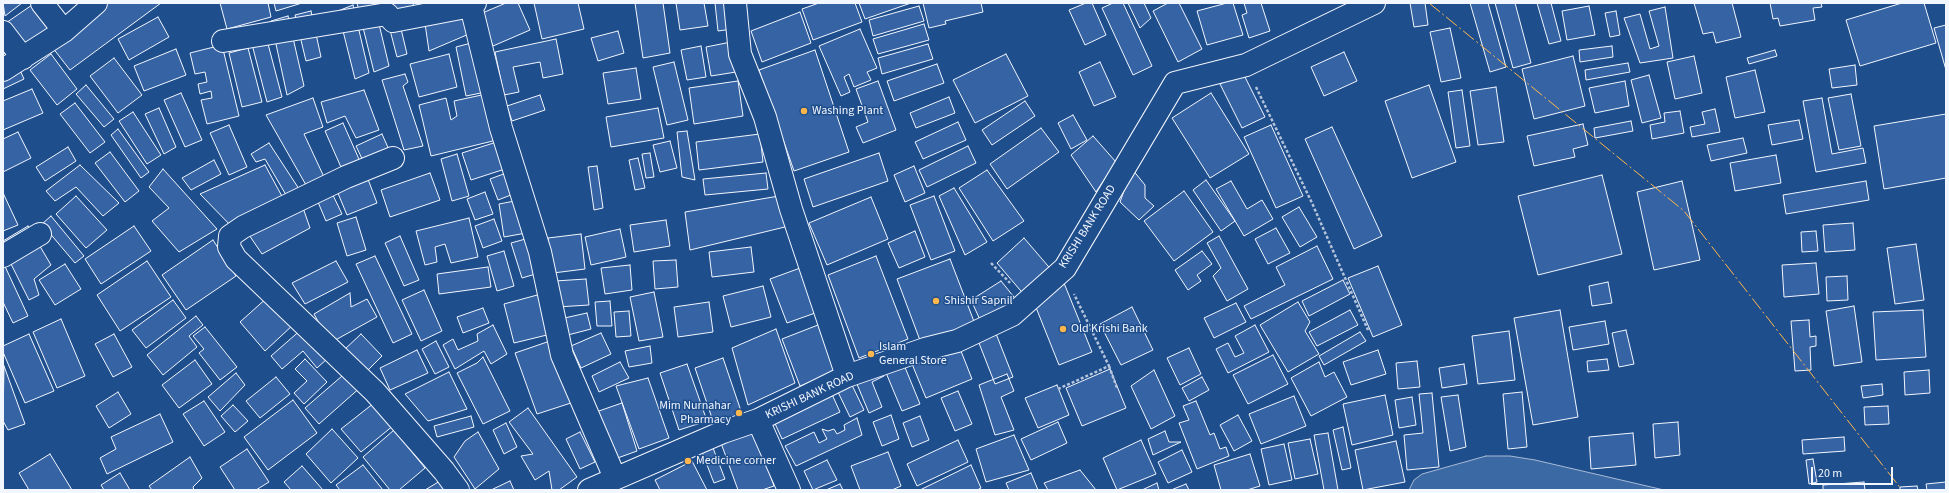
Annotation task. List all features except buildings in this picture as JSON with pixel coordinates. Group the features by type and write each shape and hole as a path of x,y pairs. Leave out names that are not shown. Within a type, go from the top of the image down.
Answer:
{"street":[{"path":"42,3 64,32"},
{"path":"3,70 64,32 96,3"},
{"path":"735,3 740,54 765,117 791,209 847,376"},
{"name":"KRISHI BANK ROAD","path":"589,490 723,432 758,420 847,376 925,349 957,341 1012,315 1062,270 1175,83 1246,65 1374,3"},
{"path":"223,41 387,14 393,21 472,4 501,128 540,252 562,354 615,478"},
{"path":"3,32 23,58"},
{"path":"393,158 346,177 243,227 230,236 229,247 236,259 375,392 444,471 458,490"},
{"path":"3,256 40,234"},
{"path":"758,420 789,490"}],"path":[{"path":"1246,65 1312,203 1368,330"},
{"path":"1062,270 1109,366 1118,388"},
{"path":"1058,388 1109,366"}],"water":[{"path":"1486,456 1510,456 1535,460 1664,490 1409,490 1414,480 1422,474"}],"power":[{"path":"1429,3 1684,211 1902,490"}],"place":[{"name":"Washing Plant","path":"804,111"},
{"name":"Shishir Sapnil","path":"936,301"},
{"name":"Old Krishi Bank","path":"1063,329"},
{"name":"Islam General Store","path":"871,354"},
{"name":"Mim Nurnahar Pharmacy","path":"739,413"},
{"name":"Medicine corner","path":"688,461"}]}
